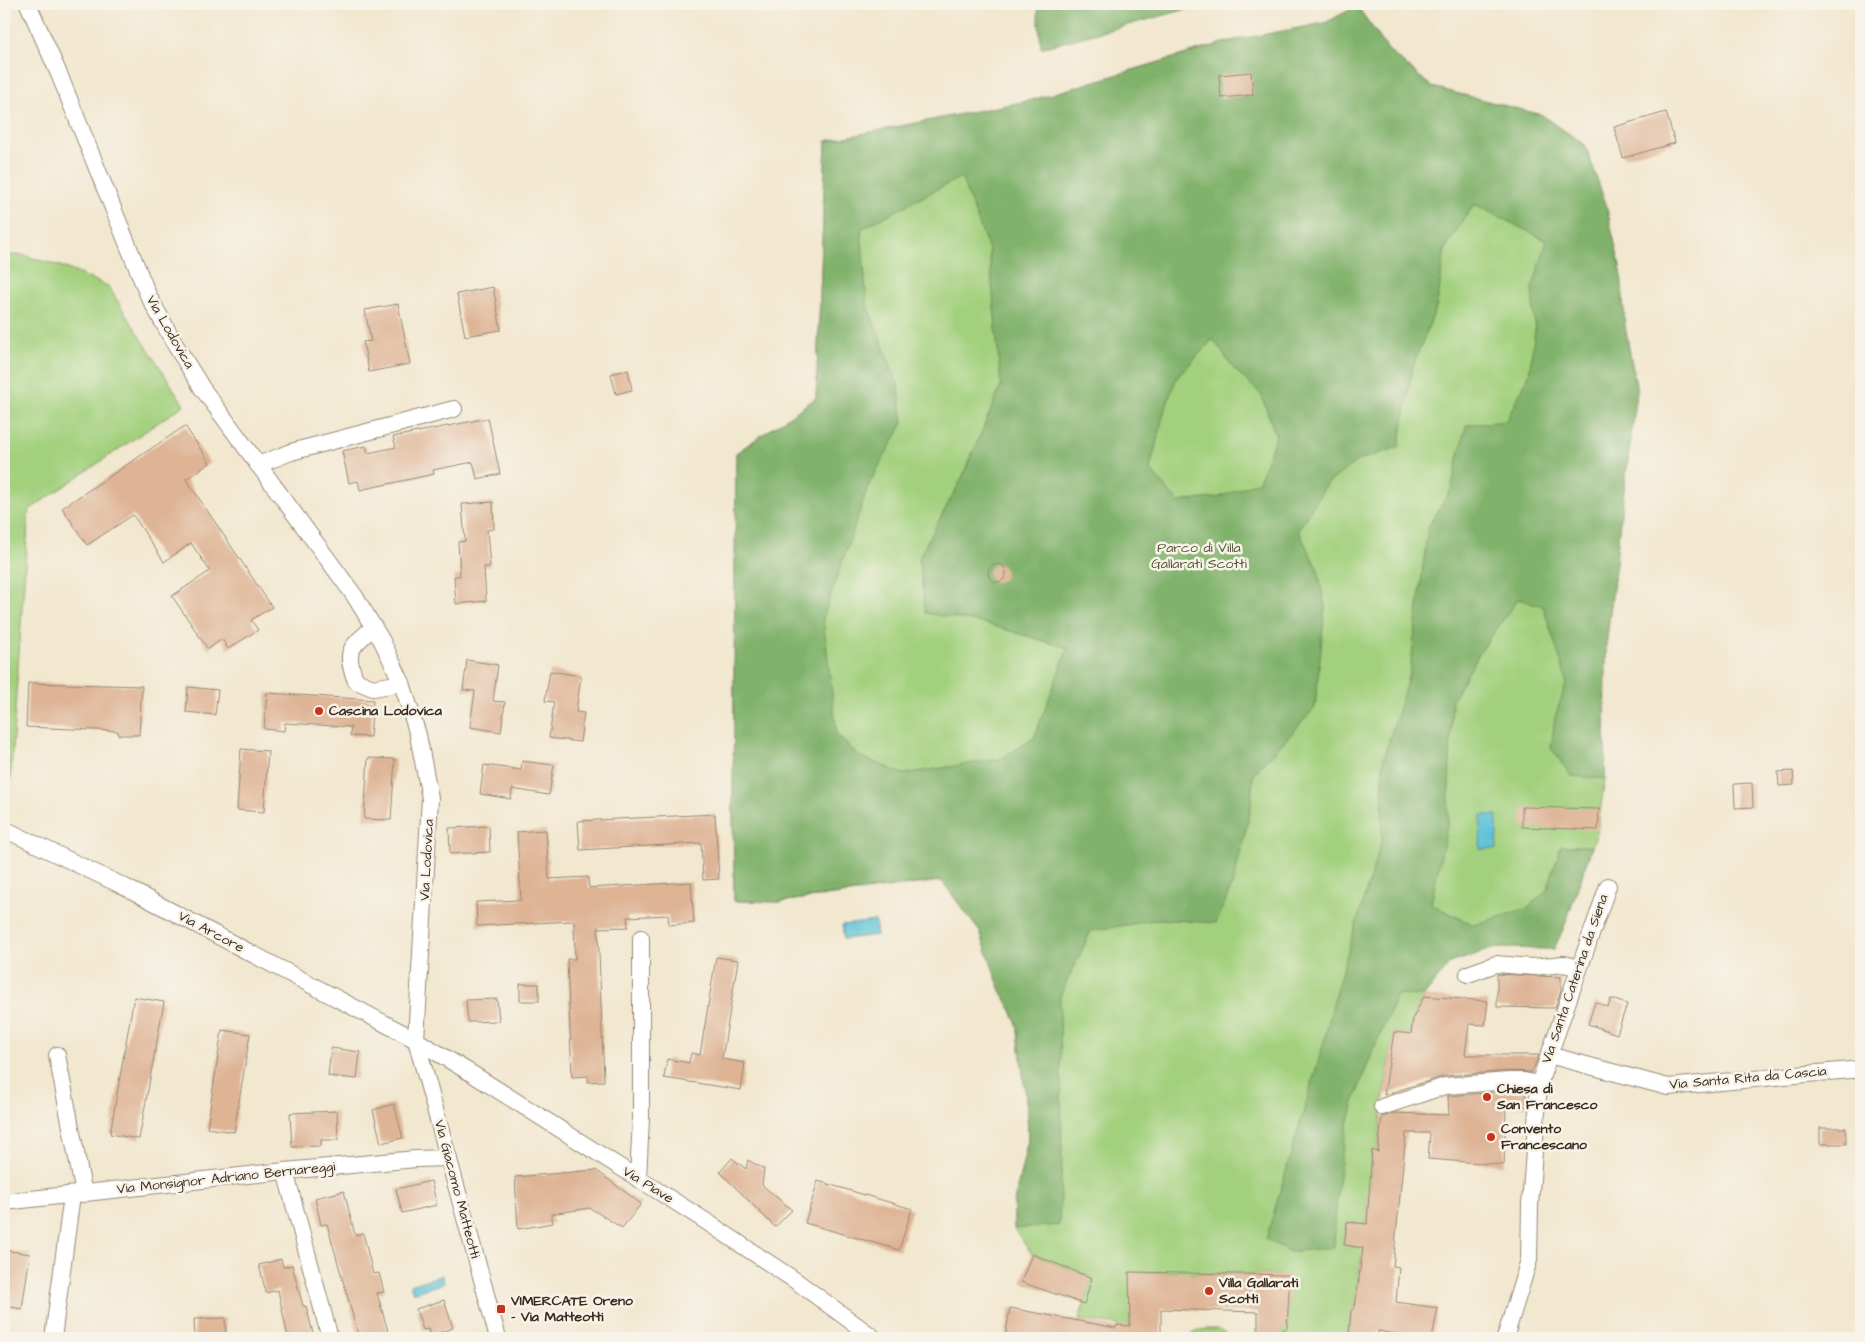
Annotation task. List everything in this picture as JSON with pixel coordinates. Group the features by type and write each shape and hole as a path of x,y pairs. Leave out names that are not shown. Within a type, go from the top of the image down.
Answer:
{"street":[{"name":"Via Lodovica","path":"28,4 63,82 148,295 176,346 202,388 354,595 398,672 418,735 430,798 416,1040"},
{"path":"258,465 291,452 454,409"},
{"path":"374,627 351,647 349,664 356,681 374,688 402,683"},
{"name":"Via Arcore","path":"4,829 127,888 416,1040"},
{"name":"Via Santa Caterina da Siena","path":"1505,1338 1529,1260 1531,1195 1539,1084 1608,886"},
{"path":"638,1179 641,1118 641,938"},
{"path":"1468,974 1496,964 1533,967 1564,964 1579,968"},
{"name":"Via Giacomo Matteotti","path":"416,1040 498,1338"},
{"name":"Via Piave","path":"416,1040 638,1179 796,1282 874,1338"},
{"path":"53,1338 78,1195 57,1055"},
{"name":"Via Santa Rita da Cascia","path":"1549,1055 1668,1086 1861,1069"},
{"path":"1382,1107 1445,1086 1509,1081 1539,1084"},
{"name":"Via Monsignor Adriano Bernareggi","path":"4,1202 285,1171 416,1159 449,1158"},
{"path":"285,1171 330,1338"}],"green space":[{"path":"1037,4 1207,4 1041,48"},
{"name":"Parco di Villa Gallarati Scotti","path":"1357,6 1389,51 1432,87 1542,115 1585,145 1606,205 1621,271 1625,326 1637,392 1606,646 1605,779 1597,833 1564,927 1554,949 1495,948 1450,963 1424,996 1413,1018 1411,1034 1394,1032 1384,1095 1378,1152 1372,1151 1367,1224 1347,1222 1344,1245 1379,1250 1361,1258 1356,1302 1351,1311 1349,1333 1353,1338 1281,1338 1282,1330 1287,1328 1289,1275 1130,1272 1154,1330 1121,1330 1119,1325 1079,1320 1092,1278 1032,1254 1014,1229 1014,1203 1028,1140 1027,1108 1017,1023 999,986 980,932 942,881 779,902 734,901 736,453 816,398 826,141 1032,100 1230,41 1325,23"},
{"name":"Parco di Villa Gallarati Scotti","path":"1357,6 1389,51 1432,87 1542,115 1585,145 1606,205 1621,271 1625,326 1637,392 1606,646 1605,779 1571,776 1551,748 1555,717 1567,681 1543,606 1518,599 1480,652 1452,700 1448,821 1431,904 1474,925 1527,908 1547,890 1561,846 1592,846 1564,927 1554,949 1495,948 1450,963 1424,996 1397,995 1365,1073 1345,1136 1340,1168 1334,1247 1290,1252 1266,1239 1324,1042 1337,987 1382,839 1383,761 1410,671 1428,527 1451,490 1466,425 1506,421 1529,375 1535,330 1532,289 1547,241 1474,204 1445,249 1437,305 1413,366 1399,447 1357,461 1327,484 1298,530 1318,570 1325,607 1315,708 1253,775 1251,808 1233,883 1216,923 1160,919 1091,931 1060,996 1062,1162 1059,1225 1014,1229 1014,1203 1028,1140 1027,1108 1017,1023 999,986 980,932 941,880 779,902 734,901 736,453 816,398 826,141 1032,100 1230,41 1325,23","holes":["961,177 989,250 1001,386 961,480 919,557 925,613 983,623 1068,648 1034,738 1000,759 903,774 859,756 837,735 823,618 869,484 903,423 898,384 867,305 861,229","1213,339 1234,369 1261,394 1276,436 1259,481 1220,497 1178,502 1150,469 1164,412 1176,379"]},
{"path":"4,255 23,255 63,267 108,286 184,405 29,510 8,810 4,809"},
{"path":"1217,1329 1232,1338 1187,1338 1196,1331"}],"water":[{"path":"1481,815 1497,815 1497,849 1480,849"},
{"path":"875,921 877,935 844,939 842,925"},
{"path":"442,1275 444,1283 413,1293 410,1285"}],"building":[{"path":"1251,72 1253,95 1221,98 1219,75"},
{"path":"1666,112 1675,143 1623,158 1614,127"},
{"path":"493,287 501,330 465,336 457,294"},
{"path":"398,304 410,364 369,372 363,342 371,341 365,310"},
{"path":"628,370 632,390 616,394 611,374"},
{"path":"488,418 500,474 477,479 473,462 433,470 434,474 360,490 358,481 349,483 342,451 366,446 368,453 396,447 393,437"},
{"path":"185,426 210,463 186,479 272,607 251,620 258,630 228,649 222,639 208,649 172,596 210,571 191,543 164,562 133,515 87,545 62,508"},
{"path":"493,502 494,529 487,530 490,567 484,567 486,601 456,604 454,576 460,576 458,542 465,541 462,504"},
{"path":"997,564 1003,567 1006,573 1003,579 997,582 991,579 988,573 991,567"},
{"path":"467,660 498,665 493,701 505,702 501,732 470,727 475,691 463,690"},
{"path":"550,671 581,676 576,712 584,713 580,742 549,738 554,702 545,701"},
{"path":"28,683 142,686 139,735 118,735 118,731 26,727"},
{"path":"188,687 218,690 215,715 186,712"},
{"name":"Cascina Lodovica","path":"267,693 373,700 370,737 350,736 351,727 285,723 284,731 264,729"},
{"path":"241,749 268,751 264,812 237,810"},
{"path":"368,758 395,759 391,820 364,819"},
{"path":"522,761 554,765 549,795 512,789 511,799 480,794 484,765 521,770"},
{"path":"1793,771 1794,785 1779,786 1778,772"},
{"path":"1752,783 1753,807 1735,808 1734,784"},
{"path":"1522,807 1599,809 1598,830 1522,827"},
{"path":"715,814 719,879 703,880 701,843 580,850 578,821"},
{"path":"489,826 490,852 450,854 449,828"},
{"path":"546,830 549,879 588,877 589,888 691,882 694,923 669,925 668,915 627,917 628,927 598,928 604,1081 588,1082 588,1076 572,1077 567,959 575,959 574,921 477,926 476,902 521,900 517,832"},
{"path":"716,957 738,960 722,1059 745,1063 741,1090 664,1078 667,1059 689,1063 691,1053 700,1055"},
{"path":"1497,974 1561,977 1561,991 1555,1008 1497,1007"},
{"path":"520,984 539,984 539,1001 520,1001"},
{"path":"1424,996 1488,1001 1485,1025 1469,1024 1465,1055 1539,1055 1532,1072 1508,1071 1444,1076 1384,1095 1394,1032 1411,1034 1413,1018"},
{"path":"134,997 164,1002 139,1139 110,1134"},
{"path":"497,999 499,1021 468,1022 466,1000"},
{"path":"1611,999 1627,1004 1617,1034 1588,1024 1595,1002 1608,1007"},
{"path":"222,1030 250,1034 234,1132 207,1128"},
{"path":"331,1048 360,1052 357,1079 328,1076"},
{"path":"1509,1091 1526,1092 1526,1106 1506,1107 1504,1165 1428,1159 1430,1133 1406,1133 1393,1266 1399,1267 1396,1302 1438,1308 1432,1338 1413,1338 1378,1331 1377,1338 1353,1338 1349,1333 1351,1311 1355,1307 1363,1248 1344,1245 1347,1222 1367,1224 1372,1150 1378,1152 1382,1117 1395,1113 1449,1115 1448,1096"},
{"path":"394,1104 403,1138 381,1143 373,1110"},
{"path":"337,1111 338,1140 321,1140 321,1146 292,1147 290,1113"},
{"path":"1820,1128 1846,1128 1846,1144 1820,1144"},
{"path":"732,1158 746,1169 748,1160 764,1169 762,1185 792,1210 775,1227 720,1172"},
{"path":"596,1170 641,1204 622,1228 590,1208 551,1214 553,1223 518,1229 515,1177"},
{"path":"431,1181 437,1205 402,1213 396,1189"},
{"path":"818,1181 912,1209 899,1250 805,1223"},
{"path":"344,1191 355,1235 363,1233 373,1274 379,1273 384,1292 377,1293 390,1338 359,1338 327,1224 321,1225 315,1198"},
{"path":"4,1250 30,1254 22,1309 4,1306"},
{"path":"1032,1254 1092,1278 1084,1304 1021,1282"},
{"path":"281,1259 283,1267 292,1265 303,1306 306,1306 313,1333 288,1338 278,1290 266,1293 259,1265"},
{"name":"Villa Gallarati Scotti","path":"1129,1272 1290,1275 1287,1328 1282,1330 1281,1338 1258,1338 1258,1312 1161,1309 1161,1338 1005,1338 1010,1308 1116,1328 1117,1325 1130,1326"},
{"path":"444,1300 453,1328 430,1336 428,1329 423,1330 416,1309"},
{"path":"225,1318 226,1338 195,1338 194,1319"}],"place":[{"name":"Cascina Lodovica","path":"319,711"},
{"name":"Chiesa di San Francesco","path":"1487,1097"},
{"name":"Convento Francescano","path":"1491,1137"},
{"name":"Villa Gallarati Scotti","path":"1209,1291"},
{"name":"VIMERCATE Oreno - Via Matteotti","path":"501,1309"}]}
